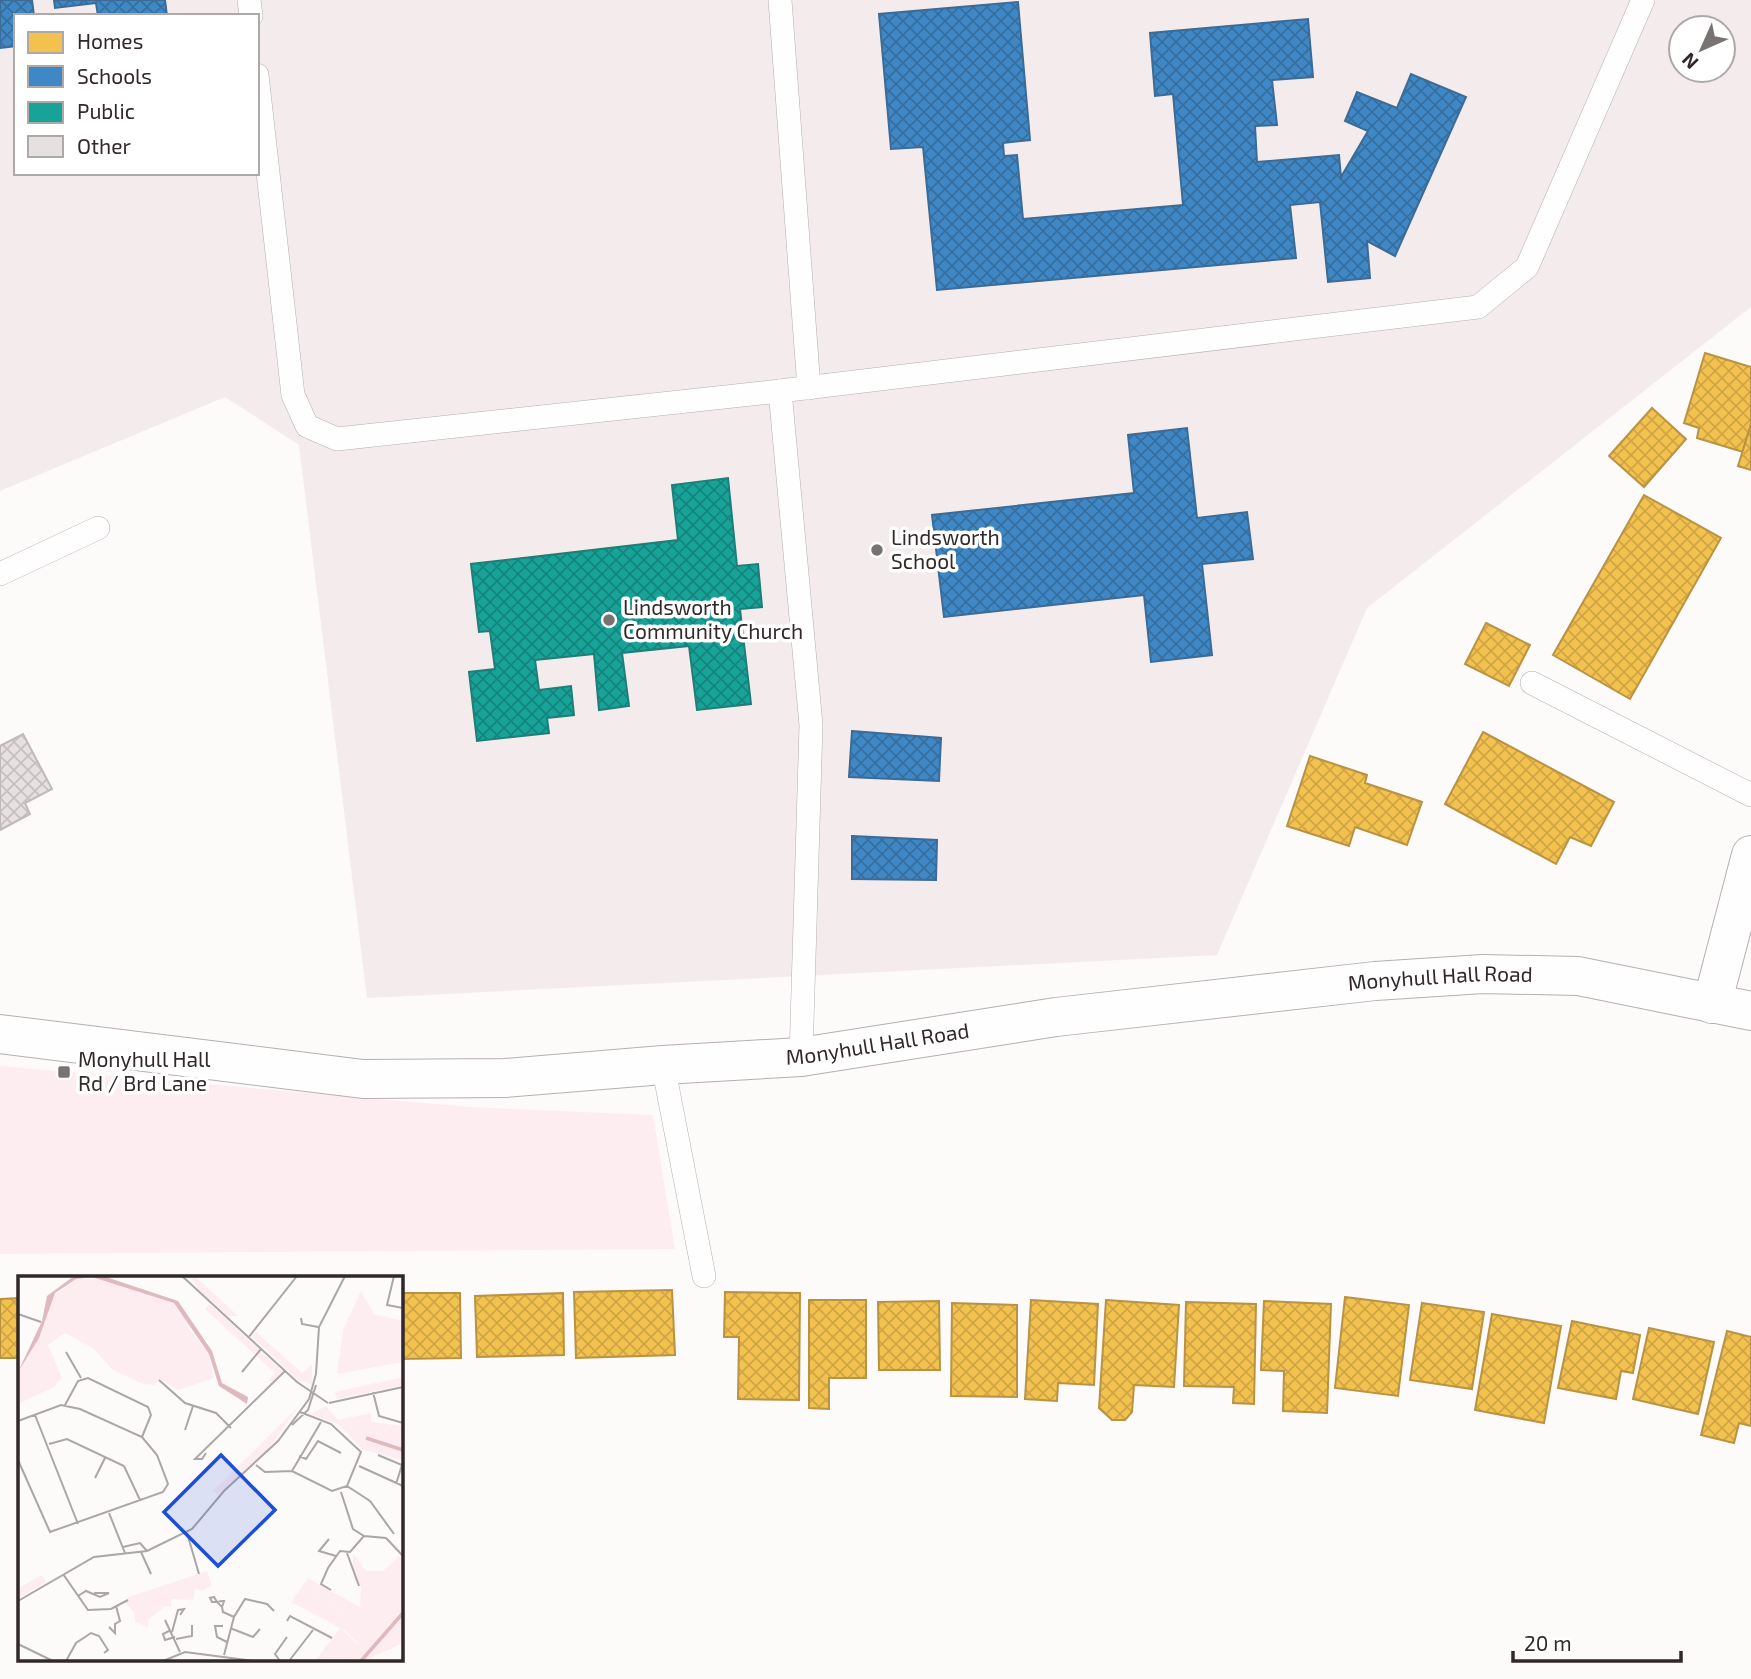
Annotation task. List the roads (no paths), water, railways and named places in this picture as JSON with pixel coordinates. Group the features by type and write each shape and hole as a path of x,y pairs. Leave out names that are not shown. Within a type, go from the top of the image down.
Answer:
{"street":[{"path":"1712,1004 1751,855"},
{"name":"Monyhull Hall Road","path":"0,1034 363,1079 505,1078 801,1057 1056,1017 1361,983 1483,974 1577,976 1751,1011"}],"lane":[{"path":"780,0 809,387"},
{"path":"259,93 293,395 307,426 337,439 780,391 1478,307 1528,267 1643,0"},
{"path":"780,391 811,726 801,1057"},
{"path":"0,573 98,528"},
{"path":"1532,683 1751,796"},
{"path":"663,1065 704,1276"}],"place":[{"name":"Lindsworth School","path":"877,550"},
{"name":"Lindsworth Community Church","path":"609,620"},
{"name":"Monyhull Hall Rd / Brd Lane","path":"64,1072"}]}
